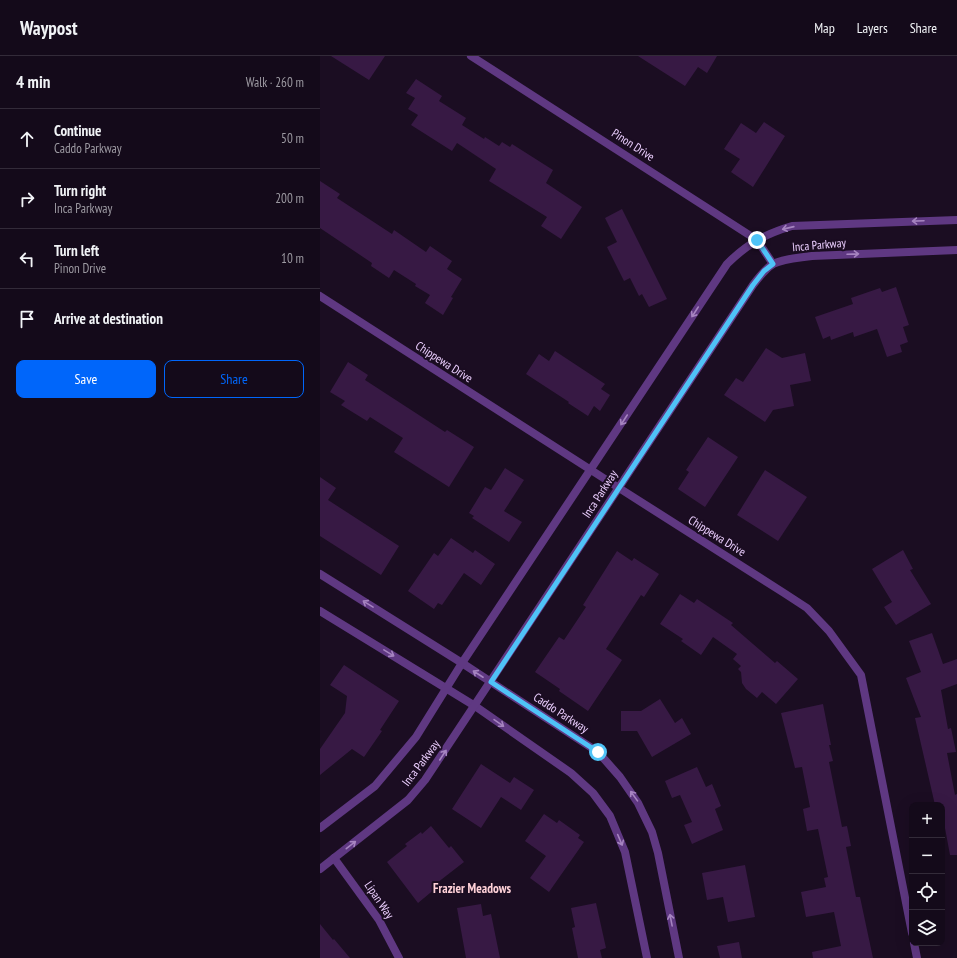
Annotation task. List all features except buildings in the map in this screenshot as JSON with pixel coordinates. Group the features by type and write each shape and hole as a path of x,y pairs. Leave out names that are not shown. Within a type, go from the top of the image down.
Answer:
{"street":[{"name":"Pinon Drive","path":"471,56 757,240 773,264"},
{"name":"Inca Parkway","path":"320,828 375,786 416,737 462,663 727,264 741,250 774,231 792,226 957,220"},
{"name":"Inca Parkway","path":"320,869 408,800 435,767 618,488 753,285 764,271 773,264 790,259 812,256 957,250"},
{"name":"Chippewa Drive","path":"320,296 807,608 829,631 861,675 909,918"},
{"name":"Caddo Parkway","path":"320,574 462,663 598,752 620,777 638,803 652,832 658,853 679,958"},
{"path":"320,611 475,706 572,773 593,793 610,816 626,852 647,958"},
{"name":"Lipan Way","path":"334,858 379,920 399,958"},
{"path":"915,946 917,958"}],"district":[{"name":"Frazier Meadows","path":"472,888"}],"route":[{"path":"598,752 491,682 753,285 764,271 773,264 757,240"}]}
